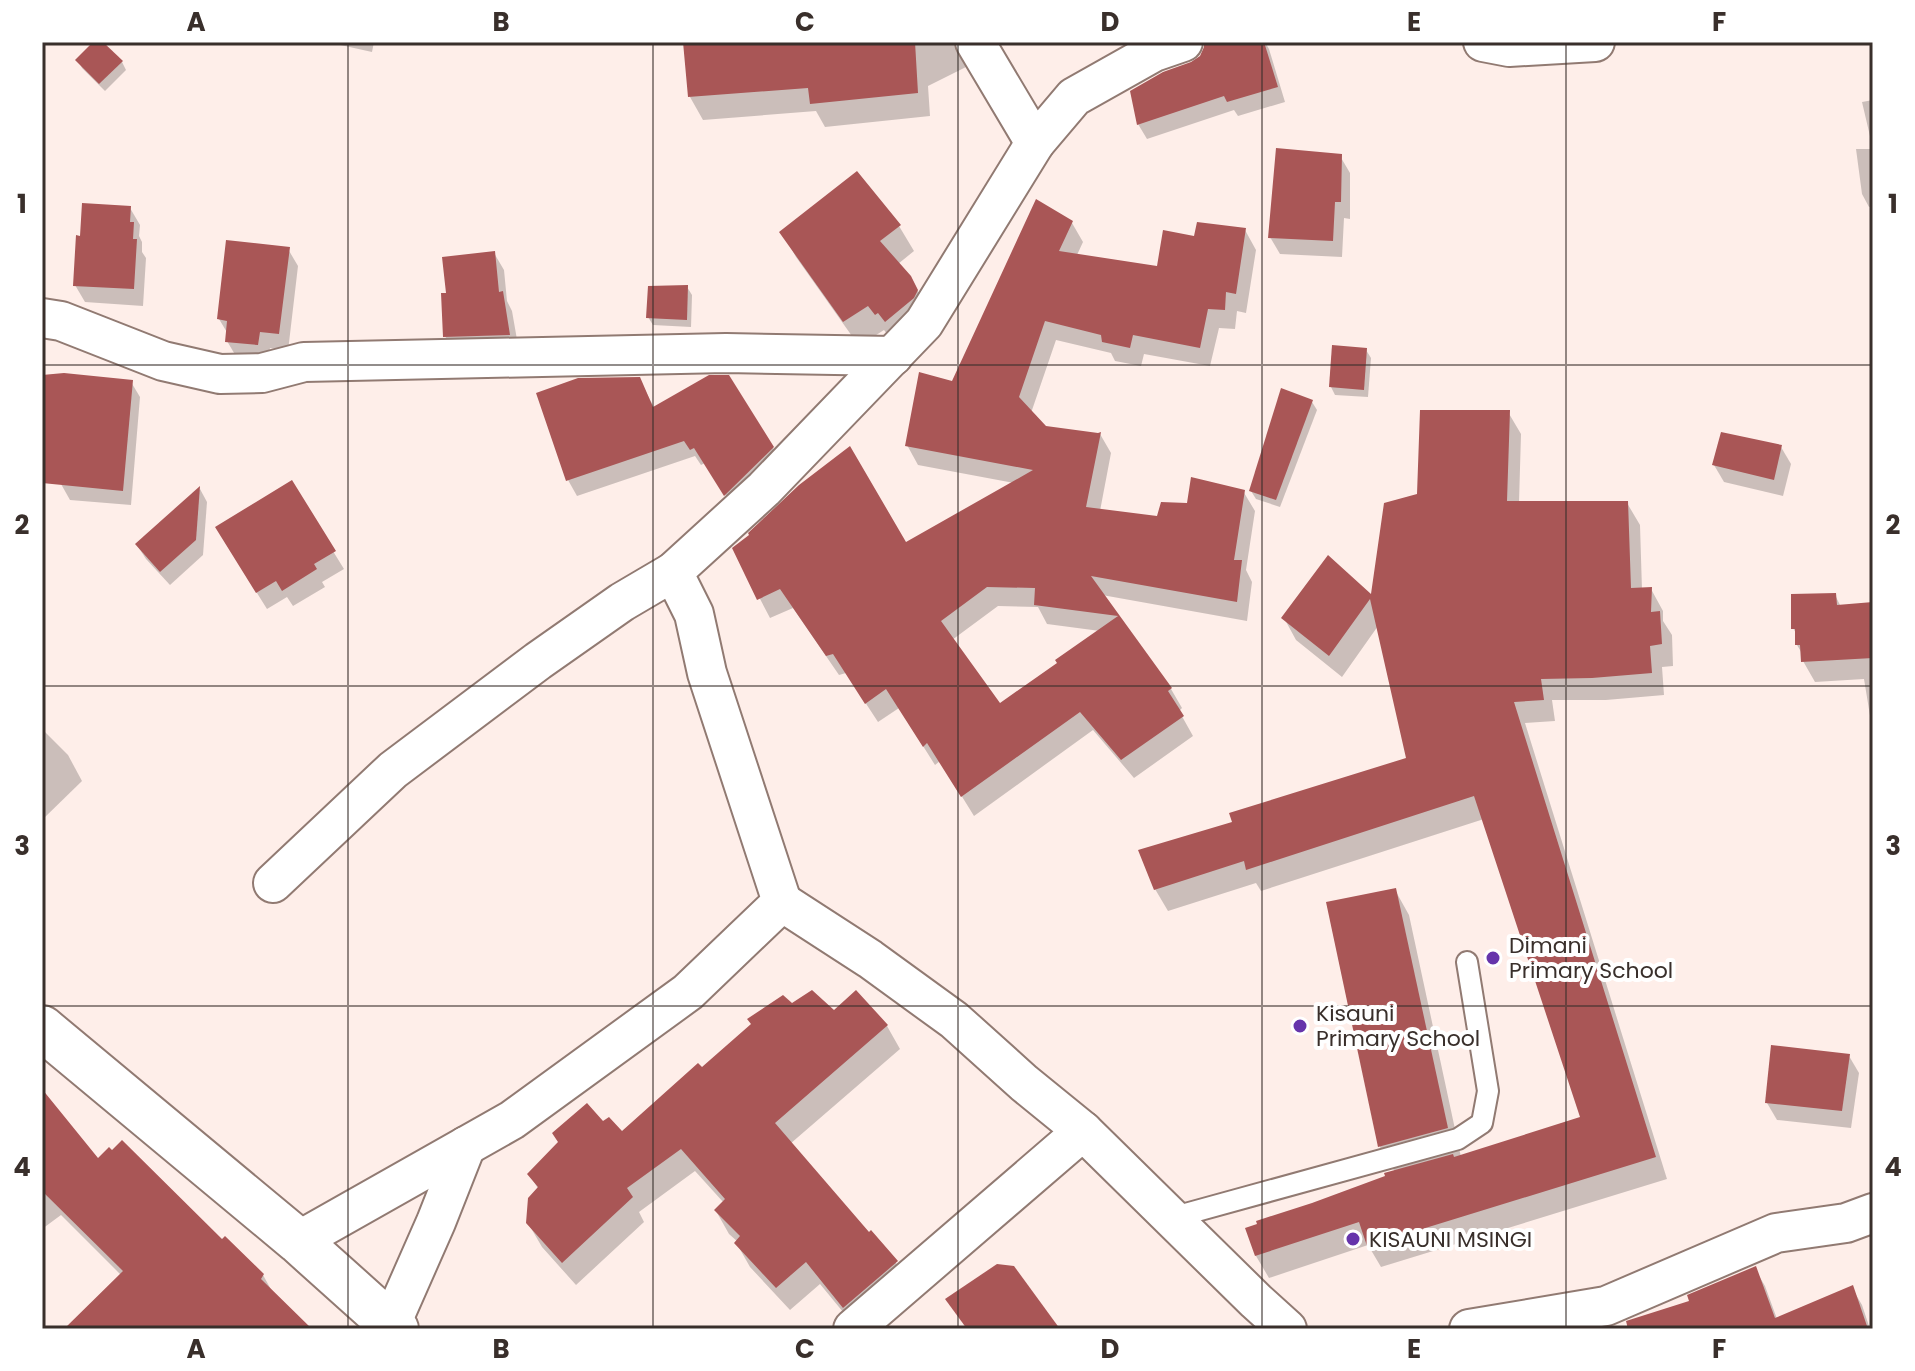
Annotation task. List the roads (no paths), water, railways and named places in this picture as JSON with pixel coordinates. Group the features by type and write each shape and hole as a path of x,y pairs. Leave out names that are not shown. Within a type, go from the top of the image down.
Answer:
{"main road":[{"path":"42,1030 298,1241 393,1327"}],"street":[{"path":"975,42 1035,143"},
{"path":"273,883 393,770 538,661 622,602 673,572 764,489 924,323 1035,143 1074,97 1154,52 1183,42"},
{"path":"1483,42 1509,47 1595,42"},
{"path":"42,318 61,321 163,361 220,374 262,373 304,362 726,353 893,356"},
{"path":"673,572 694,614 707,673 782,902 870,959 954,1020 1083,1131 1287,1329"},
{"path":"298,1241 512,1120 688,992 782,902"},
{"path":"853,1329 1083,1131"},
{"path":"393,1327 466,1146"},
{"path":"1469,1329 1606,1306 1776,1233 1846,1223 1873,1213"}],"lane":[{"path":"1171,1218 1458,1139 1482,1123 1488,1091 1467,962"}],"place":[{"name":"Dimani Primary School","path":"1493,958"},
{"name":"Kisauni Primary School","path":"1300,1026"},
{"name":"KISAUNI MSINGI","path":"1353,1239"}]}
